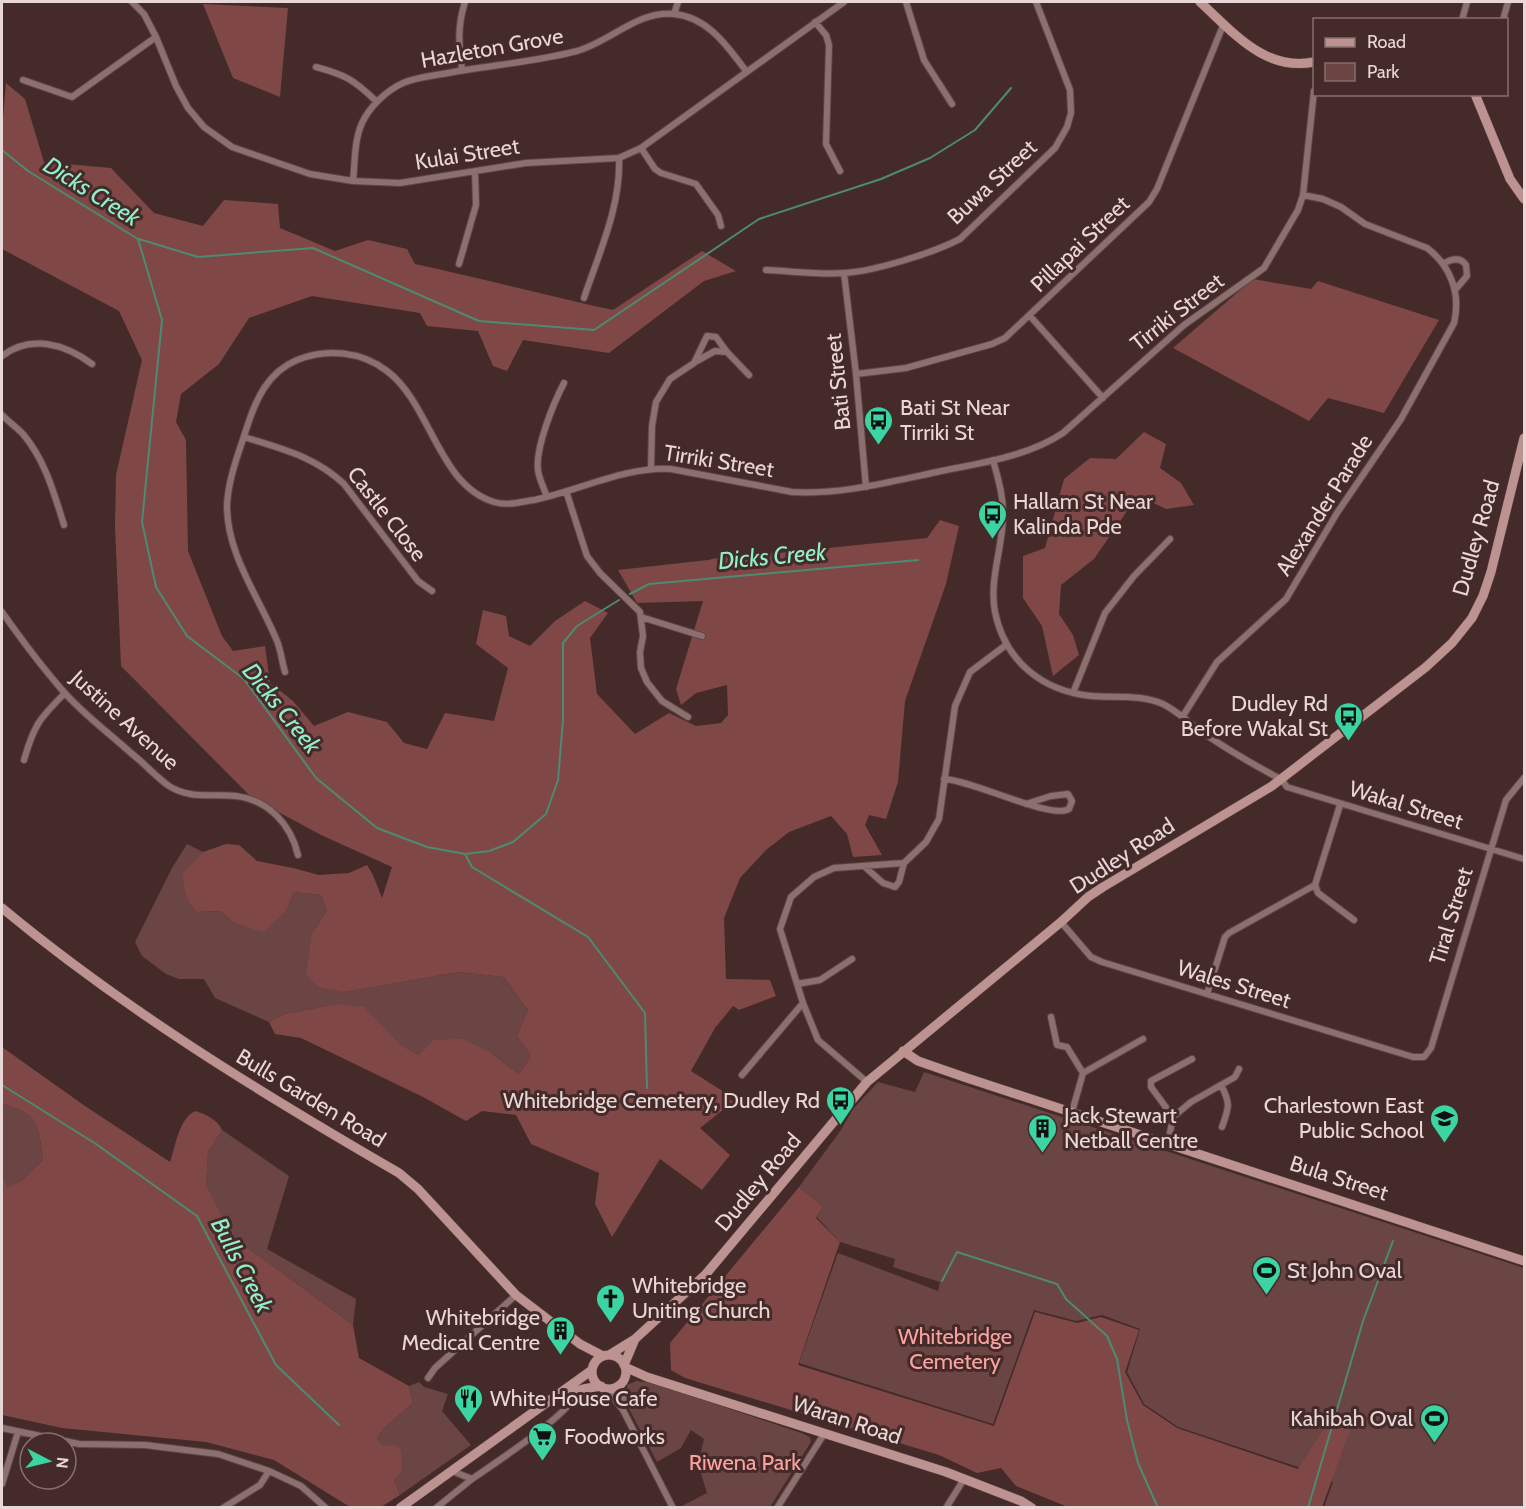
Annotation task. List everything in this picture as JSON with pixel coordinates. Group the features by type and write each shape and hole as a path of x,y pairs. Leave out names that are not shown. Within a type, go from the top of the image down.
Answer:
{"main road":[{"path":"1200,2 1265,56 1290,64 1313,62"},
{"path":"1476,96 1510,179 1524,200"},
{"name":"Dudley Road","path":"606,1355 635,1339 693,1288 867,1082 903,1051 1088,897 1282,780 1426,667 1463,631 1484,596 1524,438"},
{"name":"Bulls Garden Road","path":"2,908 76,967 193,1049 399,1173 418,1189 516,1295 580,1344 606,1355"},
{"name":"Bula Street","path":"903,1051 918,1061 1524,1261"},
{"name":"Dudley Road","path":"625,1366 635,1339"},
{"name":"Bulls Garden Road","path":"580,1344 593,1368"},
{"path":"400,1508 557,1396 579,1390 614,1388 622,1382 625,1366 620,1359 606,1355 597,1359 593,1368 576,1383 561,1390 557,1396"},
{"name":"Waran Road","path":"625,1366 647,1377 964,1479 1021,1501 1032,1508"},
{"path":"593,1368 595,1381 604,1387"},
{"name":"Waran Road","path":"622,1382 647,1377"}],"street":[{"name":"Kulai Street","path":"132,2 144,14 188,108 204,127 232,147 310,174 353,182 400,183 526,163 619,158 641,148 844,2"},
{"path":"462,70 458,35 459,20 465,2"},
{"path":"678,2 674,14 709,28 724,42 746,72"},
{"path":"906,2 924,60 951,105"},
{"name":"Buwa Street","path":"766,270 844,273 877,267 934,250 960,239 1055,148 1067,127 1071,114 1070,90 1036,2"},
{"path":"1463,18 1467,2"},
{"path":"1504,18 1509,2"},
{"name":"Hazleton Grove","path":"353,182 356,144 362,123 376,101 402,84 462,70 547,58 581,50 655,15 674,14"},
{"path":"815,22 826,35 829,45 826,144 840,171"},
{"name":"Pillapai Street","path":"856,374 906,368 992,344 1005,338 1030,316 1149,202 1157,189 1224,23"},
{"path":"23,80 72,98 156,37"},
{"path":"316,67 341,74 355,81 376,101"},
{"name":"Tirriki Street","path":"285,672 278,643 238,558 231,539 228,521 229,487 257,399 264,387 280,371 294,362 324,352 358,356 387,371 412,400 448,462 464,484 476,494 496,503 511,504 547,497 651,468 670,469 792,492 810,493 866,487 993,459 1053,440 1184,325 1264,268 1298,210 1303,195 1313,96"},
{"path":"641,148 655,169 661,173 696,183 718,215 721,226"},
{"path":"584,298 616,200 620,176 619,158"},
{"path":"459,264 476,205 475,171"},
{"name":"Alexander Parade","path":"1183,716 1217,662 1286,599 1337,513 1401,419 1454,323 1457,310 1455,290 1443,264 1427,248 1365,224 1341,207 1323,199 1303,195"},
{"name":"Alexander Parade","path":"1443,264 1454,259 1461,260 1466,265 1467,276 1455,290"},
{"name":"Bati Street","path":"844,273 866,487"},
{"path":"1030,316 1103,398"},
{"path":"694,363 707,336 716,337 749,375"},
{"path":"2,356 25,345 45,343 59,345 92,364"},
{"path":"651,468 652,426 656,402 670,380 715,351 727,352"},
{"path":"547,497 538,471 538,459 556,398 564,383"},
{"path":"2,415 22,434 40,458 52,486 64,525"},
{"name":"Castle Close","path":"244,437 300,454 316,461 331,472 344,484 418,581 432,591"},
{"path":"865,867 883,883 895,887 899,882 904,863 926,842 939,819 956,706 970,672 1006,645 999,629 993,601 1004,518 1000,485 993,459"},
{"path":"566,491 587,556 600,573 640,612 643,636 640,668 653,692 662,701 688,717"},
{"path":"1073,693 1105,613 1128,584 1170,539"},
{"name":"Justine Avenue","path":"2,612 65,693 170,786 198,796 236,796 260,803 286,825 295,840 298,855"},
{"path":"641,617 702,636"},
{"name":"Wakal Street","path":"1006,645 1027,670 1048,685 1073,693 1148,700 1166,706 1183,716 1210,738 1282,780 1287,788 1524,859"},
{"path":"24,760 32,732 43,715 65,693"},
{"name":"Tiral Street","path":"1413,1057 1424,1057 1431,1048 1506,800 1524,778"},
{"path":"944,779 972,784 1026,804 1047,810 1065,812 1072,801 1068,794 1061,794 1026,804"},
{"path":"1340,805 1315,885 1318,893 1354,920"},
{"path":"867,1082 818,1040 803,1003 780,929 791,897 814,877 834,868 904,863"},
{"path":"1207,994 1225,937 1268,910 1315,885"},
{"name":"Wales Street","path":"1061,921 1091,957 1102,962 1413,1057"},
{"path":"797,984 820,980 852,959"},
{"path":"742,1075 803,1003"},
{"path":"1051,1017 1057,1045 1067,1047 1083,1073"},
{"path":"1072,1112 1083,1073 1143,1039"},
{"path":"1173,1117 1151,1087 1151,1081 1192,1059"},
{"path":"1168,1143 1173,1117 1191,1102 1235,1077 1239,1069"},
{"path":"1221,1085 1229,1101 1222,1127"},
{"path":"428,1378 435,1368 516,1295"},
{"path":"622,1382 623,1410"},
{"path":"604,1387 623,1410 673,1508"},
{"path":"436,1508 540,1430 575,1400 579,1390"},
{"path":"2,1428 18,1432 2,1485"},
{"path":"777,1508 824,1434"},
{"path":"78,1444 145,1446 218,1454 269,1471 301,1486 326,1508"},
{"path":"223,1508 260,1485 269,1471"},
{"path":"452,1471 472,1479"},
{"path":"946,1508 964,1479"}],"green space":[{"path":"187,844 203,852 183,872 197,912 220,911 235,923 286,911 294,892 321,895 327,911 312,933 345,992 459,972 504,977 528,1010 517,1036 531,1056 519,1074 491,1053 419,1055 401,1045 385,1030 336,1004 285,1014 269,1022 215,998 204,979 179,979 166,974 142,956 135,942 172,868"},
{"name":"Whitebridge Cemetery","path":"924,1072 1524,1268 1524,1507 1324,1507 1333,1482 1298,1467 1178,1427 1144,1404 1127,1372 1140,1329 1102,1315 1076,1321 1034,1310 993,1424 799,1363 838,1253 938,1291 940,1282 893,1267 895,1259 840,1242 817,1217 823,1207 799,1187 841,1130 853,1109 878,1082 915,1092"},
{"path":"2,1104 24,1112 35,1122 40,1137 43,1160 21,1181 8,1187 2,1177"},
{"path":"222,1130 289,1176 267,1249 356,1299 353,1325 232,1236 206,1186 208,1152"},
{"name":"Riwena Park","path":"636,1381 654,1383 801,1433 810,1437 811,1442 770,1507 680,1507 707,1493 698,1464 704,1439 691,1430 681,1448 657,1462 628,1407 627,1385"},
{"path":"419,1382 424,1387 448,1394 442,1411 471,1445 400,1495 394,1479 394,1445 382,1447 377,1438 383,1429 413,1403 409,1386"}],"shaded area":[{"path":"203,4 288,8 280,97 233,78"},
{"path":"6,83 25,99 44,162 111,168 154,213 203,226 224,200 278,204 280,228 335,251 368,240 407,249 415,264 613,310 702,251 736,271 704,281 609,353 523,340 507,371 493,366 478,331 427,326 420,313 312,296 249,318 219,364 181,394 176,422 186,440 188,551 222,636 233,651 265,646 270,683 293,701 314,726 348,712 387,722 404,743 427,749 445,713 494,721 508,668 476,644 483,610 506,616 509,636 530,646 555,621 585,601 608,613 590,638 597,694 635,734 669,713 696,726 721,723 728,715 727,685 696,693 681,705 676,689 703,601 637,603 618,570 708,560 740,553 778,553 927,538 940,520 959,526 946,584 905,701 898,782 886,819 869,815 865,825 882,855 853,857 847,834 831,816 789,832 766,850 740,878 724,918 726,979 770,980 776,996 739,1010 733,1006 715,1028 691,1071 721,1090 733,1102 700,1128 730,1155 702,1190 660,1159 612,1237 595,1204 599,1173 531,1144 516,1115 482,1111 466,1121 423,1097 301,1038 275,1034 269,1022 285,1014 336,1004 364,1007 401,1045 419,1055 434,1040 463,1039 491,1053 519,1074 531,1056 517,1036 528,1010 504,977 459,972 345,992 319,987 306,975 312,933 327,911 321,895 294,892 286,911 263,932 235,923 220,911 197,912 190,903 184,888 183,872 203,852 226,844 239,845 257,861 319,875 349,873 367,865 382,898 392,867 321,835 251,797 121,666 115,526 116,475 142,360 119,311 2,249 2,128"},
{"path":"1253,279 1311,289 1318,281 1439,320 1384,413 1328,398 1309,421 1173,348"},
{"path":"1144,432 1166,444 1160,468 1181,483 1194,505 1166,509 1143,498 1127,511 1094,559 1061,585 1059,614 1073,635 1079,655 1053,676 1042,626 1023,598 1023,556 1045,548 1064,479 1090,458 1116,459"},
{"path":"2,1047 85,1106 170,1162 178,1134 189,1115 195,1111 218,1123 222,1130 208,1152 206,1185 232,1236 353,1325 359,1358 409,1386 413,1403 383,1429 377,1438 382,1446 395,1445 401,1450 402,1472 394,1479 400,1495 381,1507 350,1507 274,1460 206,1442 62,1428 2,1415 2,1177 8,1187 21,1181 43,1160 40,1137 35,1122 24,1112 2,1104"},
{"path":"799,1187 823,1207 816,1218 840,1242 798,1365 994,1426 1035,1312 1077,1323 1101,1317 1139,1330 1125,1372 1143,1405 1177,1428 1298,1469 1327,1424 1350,1430 1322,1507 1068,1507 1016,1486 1001,1468 977,1473 939,1455 685,1378 671,1370 670,1343"}],"waterway":[{"path":"139,239 198,257 313,248 479,321 594,330 759,219 881,179 930,158 975,130 1011,88"},
{"name":"Dicks Creek","path":"2,150 28,171 138,239 162,320 142,522 156,587 187,636 244,679 316,778 377,828 427,847 465,854 489,851 513,842 546,814 558,780 563,720 563,643 577,626 619,600"},
{"name":"Dicks Creek","path":"630,594 649,584 918,560"},
{"path":"465,854 472,867 588,937 645,1013 647,1088"},
{"name":"Bulls Creek","path":"2,1085 96,1144 197,1216 276,1365 339,1425"},
{"path":"1308,1508 1363,1321 1393,1241"},
{"path":"942,1281 957,1252 1057,1284 1066,1299 1107,1336 1117,1359 1127,1420 1138,1463 1158,1508"}],"place":[{"name":"Bati St Near Tirriki St","path":"879,446"},
{"name":"Hallam St Near Kalinda Pde","path":"992,540"},
{"name":"Dudley Rd Before Wakal St","path":"1349,742"},
{"name":"Whitebridge Cemetery, Dudley Rd","path":"841,1126"},
{"name":"Charlestown East Public School","path":"1445,1144"},
{"name":"Jack Stewart Netball Centre","path":"1043,1154"},
{"name":"St John Oval","path":"1266,1296"},
{"name":"Whitebridge Uniting Church","path":"611,1324"},
{"name":"Whitebridge Medical Centre","path":"561,1356"},
{"name":"White House Cafe","path":"469,1424"},
{"name":"Kahibah Oval","path":"1434,1444"},
{"name":"Foodworks","path":"543,1462"}]}
